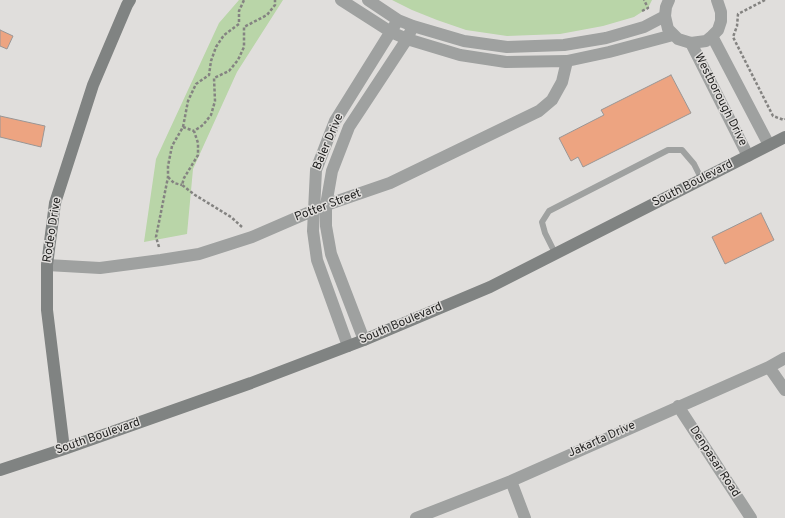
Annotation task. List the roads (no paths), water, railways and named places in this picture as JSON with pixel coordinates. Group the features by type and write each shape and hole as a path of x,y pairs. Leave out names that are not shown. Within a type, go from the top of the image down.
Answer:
{"main road":[{"name":"Rodeo Drive","path":"64,449 47,310 47,265 55,202 93,85 130,0"},
{"name":"South Boulevard","path":"0,470 251,383 364,340 490,287 785,137"}],"street":[{"path":"341,0 391,32 460,56 506,62 567,61 609,52 672,35"},
{"path":"368,0 398,20 413,26 464,41 507,47 564,45 606,38 644,27 665,16"},
{"path":"670,0 666,7 666,23 672,35 678,39 691,43 706,41 718,30 721,21 720,1"},
{"name":"Baler Drive","path":"348,346 317,260 313,231 316,170 335,121 398,20"},
{"name":"Baler Drive","path":"364,340 331,254 326,226 326,205 332,171 349,127 407,38 413,26"},
{"name":"Westborough Drive","path":"712,36 769,145"},
{"name":"Westborough Drive","path":"691,43 748,156"},
{"name":"Potter Street","path":"47,265 100,268 199,254 252,237 313,210 390,183 539,111 552,100 556,94 562,82 567,61"},
{"name":"Jakarta Drive","path":"421,517 511,481 769,367 785,358"},
{"path":"769,367 785,390"},
{"name":"Denpasar Road","path":"678,406 751,518"},
{"path":"511,481 524,518"}],"lane":[{"path":"555,253 545,233 542,222 549,211 668,150 682,150 694,164 702,180"}]}
